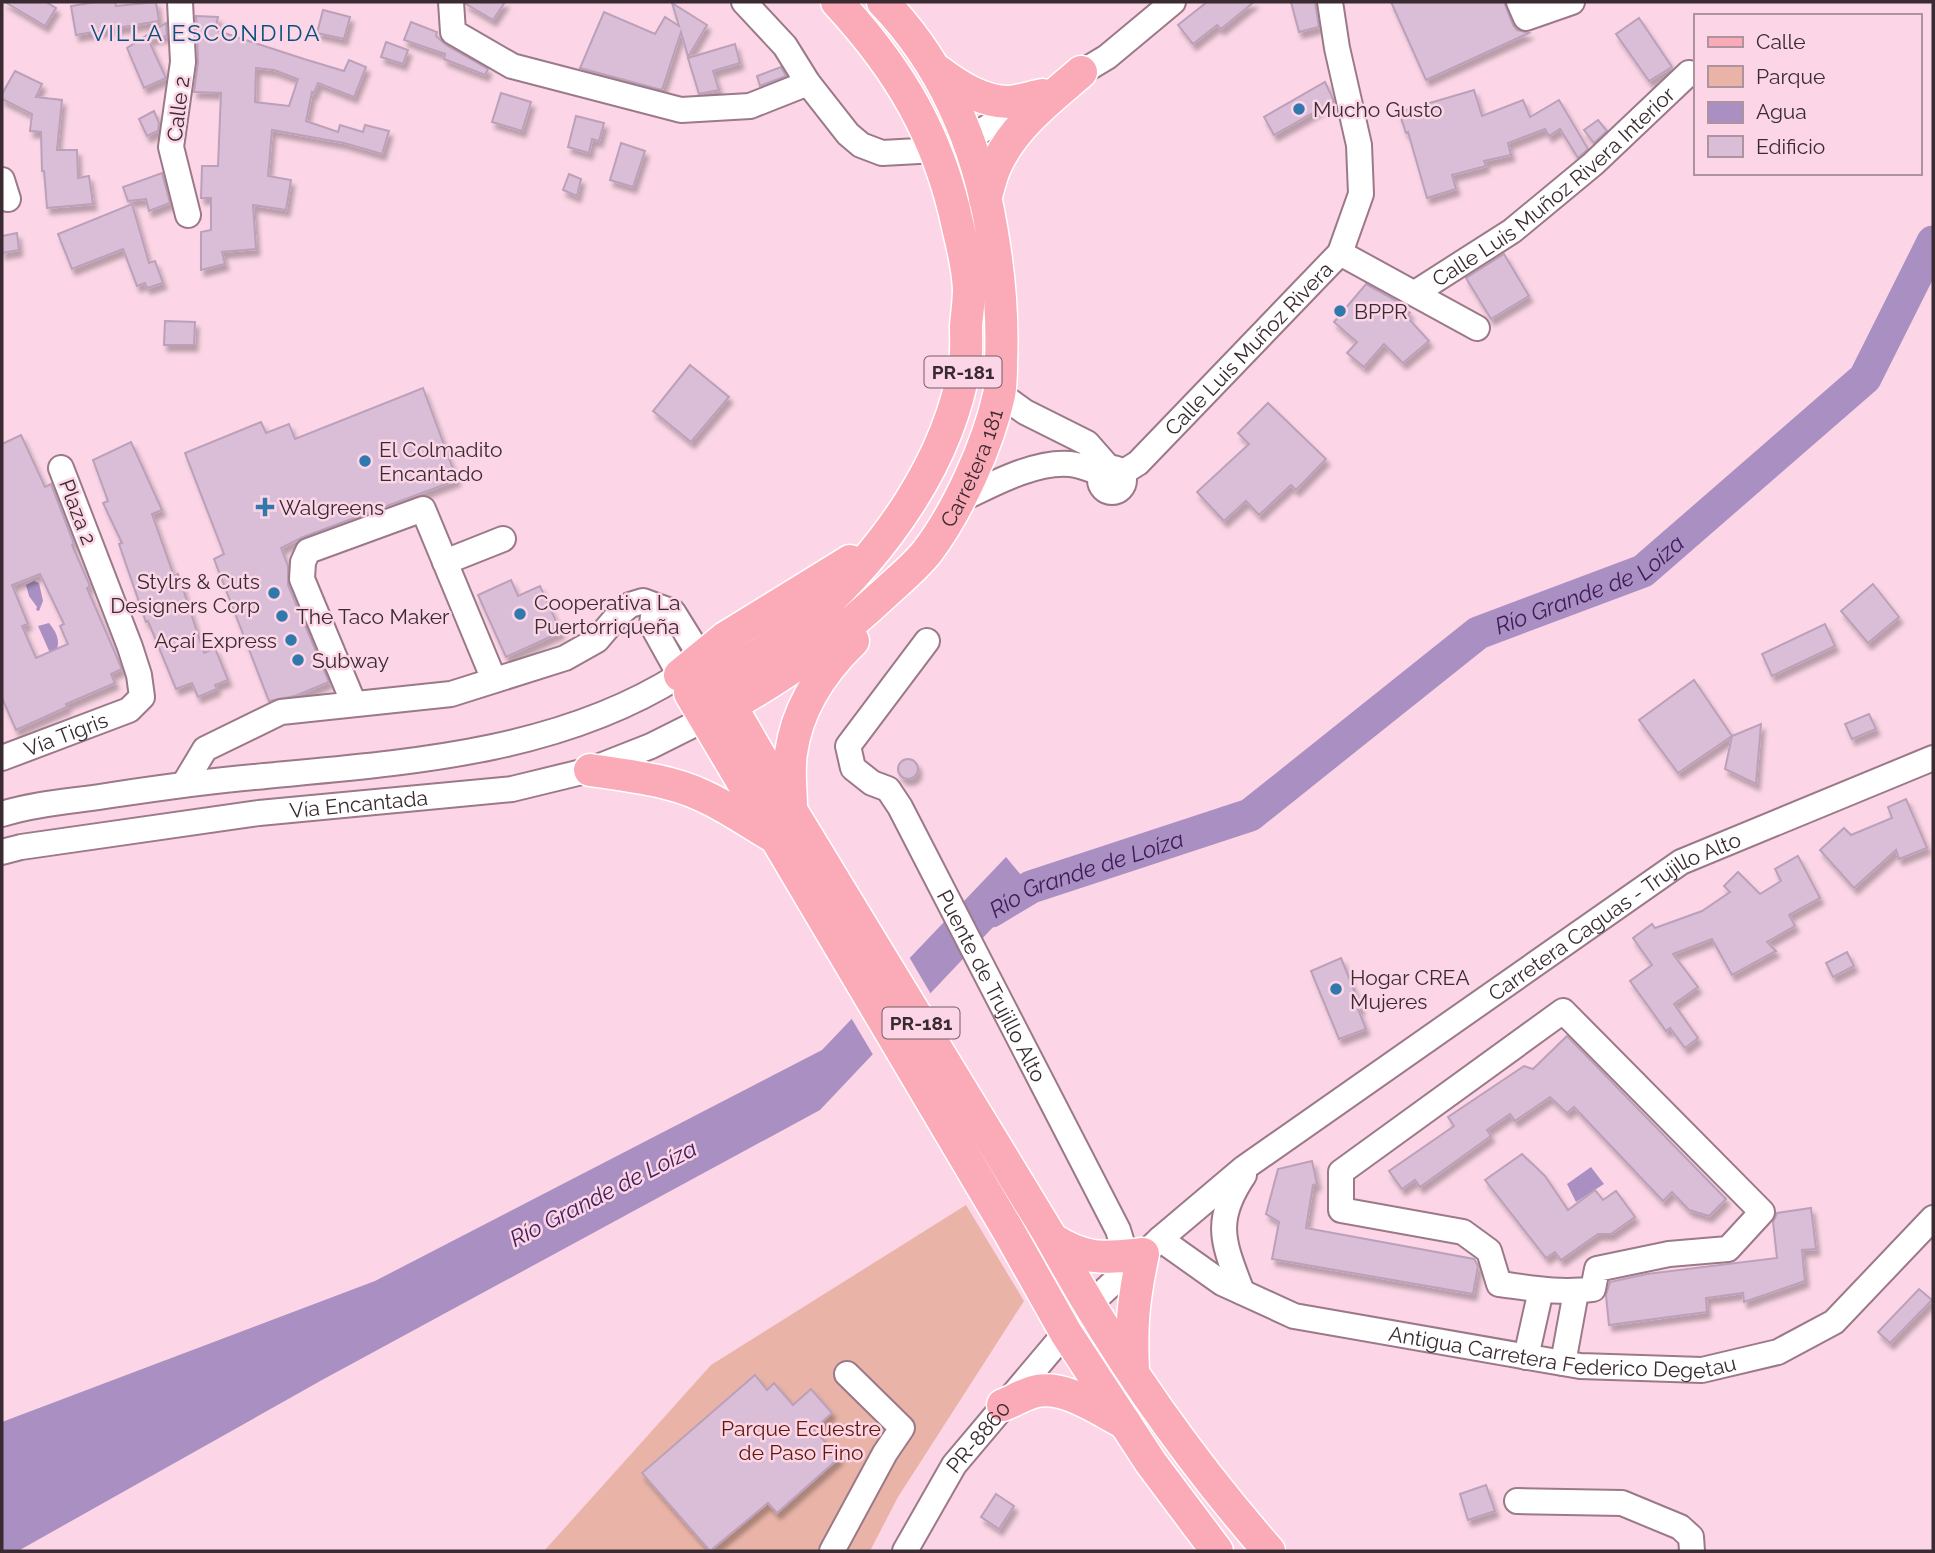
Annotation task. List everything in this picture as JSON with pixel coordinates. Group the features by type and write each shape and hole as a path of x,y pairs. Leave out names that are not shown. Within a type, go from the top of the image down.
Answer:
{"main road":[{"name":"Carretera 181","path":"704,688 725,638 818,582 890,533 912,500 933,460 950,417 965,362 969,290 966,265 950,187 937,150 895,72 858,24 837,2"},
{"name":"Carretera 181","path":"704,688 795,667 826,645 926,554 960,500 1000,394 1002,338 999,276 985,199 969,138 948,92 919,45 883,2"},
{"path":"932,66 958,86 978,96 1009,102 1043,95"},
{"path":"985,199 996,164 1013,136 1041,107 1082,72"},
{"path":"590,771 649,779 692,791 788,832 790,755 797,726 810,695 839,654 896,598 926,554"},
{"name":"PR-181","path":"704,688 788,832 1066,1333 1151,1463 1217,1551"},
{"name":"PR-181","path":"788,832 1044,1226 1088,1306 1133,1374 1177,1439 1229,1506 1269,1551"},
{"path":"1044,1226 1074,1252 1102,1258 1143,1249 1134,1292 1131,1325 1133,1374"},
{"path":"1003,1405 1034,1392 1048,1390 1063,1393 1126,1423"}],"street":[{"name":"Calle 2","path":"180,2 183,62 171,147 188,215"},
{"path":"451,2 453,32 512,66 681,110 750,106 807,83"},
{"path":"744,2 785,46 807,83 848,134 861,145 882,153 937,150 969,138 1107,57 1173,2"},
{"name":"Calle Luis Muñoz Rivera","path":"1111,471 1138,463 1340,253 1361,194 1359,145 1337,48 1330,2"},
{"path":"1519,2 1526,18 1572,2"},
{"name":"Calle Luis Muñoz Rivera Interior","path":"1340,253 1415,293 1512,231 1593,164 1689,73"},
{"path":"1415,293 1477,328"},
{"path":"1000,394 1025,412 1087,443 1111,471"},
{"path":"960,500 1029,470 1063,464 1111,471"},
{"name":"Plaza 2","path":"61,468 139,675 142,697 129,710"},
{"path":"354,704 302,579 303,562 308,551 423,509 494,680"},
{"path":"445,562 503,539"},
{"path":"184,784 205,749 281,712 451,694 565,658 597,640 630,605 643,601 673,612 704,688"},
{"name":"Puente de Trujillo Alto","path":"926,641 848,746 853,768 872,783 888,789 900,807 1118,1230 1143,1249"},
{"name":"Vía Encantada","path":"2,852 259,813 512,789 590,771 651,746 704,688"},
{"name":"Vía Encantada","path":"2,814 184,784 418,760 492,747 541,735 600,715 646,695 704,688"},
{"name":"Vía Tigris","path":"2,758 129,710"},
{"name":"Carretera Caguas - Trujillo Alto","path":"1066,1333 1143,1249 1253,1161 1681,862 1933,758"},
{"path":"1563,1011 1762,1212 1728,1249 1670,1254 1597,1269 1593,1289 1576,1292 1541,1290 1499,1284 1489,1251 1463,1232 1341,1210 1341,1172 1563,1011"},
{"path":"1242,1292 1226,1248 1223,1220 1232,1193 1253,1161"},
{"name":"Antigua Carretera Federico Degetau","path":"1143,1249 1294,1315 1580,1366 1702,1370 1779,1352 1834,1322 1933,1218"},
{"path":"1526,1357 1541,1290"},
{"path":"1563,1363 1576,1292"},
{"name":"PR-8860","path":"905,1551 954,1465 1066,1333"},
{"path":"832,1551 885,1453 902,1428 847,1374"},
{"path":"1517,1501 1622,1503 1679,1527 1691,1537 1692,1551"}],"green space":[{"name":"Parque Ecuestre de Paso Fino","path":"966,1205 1024,1301 898,1497 870,1551 544,1551 711,1365"}],"water":[{"path":"34,581 39,583 43,601 39,611 29,596 26,585"},
{"path":"49,623 58,642 57,649 50,653 38,626"},
{"path":"1006,857 1031,887 820,1110 322,1380 18,1551 2,1551 2,1422 375,1281 822,1050"},
{"path":"1591,1167 1604,1184 1576,1202 1567,1184"}],"pier":[{"path":"908,955 932,996 875,1058 850,1016"}],"building":[{"path":"5,2 46,2 56,8 45,26"},
{"path":"115,2 116,6 156,2 159,21 76,35 71,6"},
{"path":"466,2 505,2 493,20"},
{"path":"1207,2 1254,2 1221,29 1217,25 1193,44 1178,25"},
{"path":"1291,2 1315,2 1319,27 1299,32"},
{"path":"1391,2 1504,2 1517,30 1529,33 1426,80"},
{"path":"672,3 707,25 688,57 681,32 662,90 580,68 604,12 655,34 665,17 679,26"},
{"path":"323,10 350,17 344,39 317,33"},
{"path":"196,16 218,17 215,30 344,71 349,60 366,67 354,97 318,83 314,93 312,92 306,121 338,132 340,125 363,132 365,125 389,131 382,154 344,143 272,130 268,176 291,180 286,210 253,205 256,249 222,252 225,264 201,270 201,232 211,230 211,198 201,198 202,166 218,166 221,93 194,92 198,62","holes":["256,68 274,70 298,79 289,106 255,102"]},
{"path":"1639,18 1672,67 1649,81 1616,34"},
{"path":"411,22 437,32 436,36 446,45 488,69 485,75 444,59 445,54 404,40"},
{"path":"166,23 167,36 148,39 166,78 144,88 127,48"},
{"path":"386,42 408,50 403,64 381,57"},
{"path":"735,44 740,63 713,71 719,90 699,94 688,58"},
{"path":"781,67 786,76 760,86 757,76"},
{"path":"15,71 42,84 36,97 62,100 57,150 77,150 78,178 89,176 93,204 47,208 41,132 30,131 32,114 2,99 2,94"},
{"name":"Mucho Gusto","path":"1325,82 1334,101 1274,135 1264,117"},
{"path":"1474,90 1482,116 1523,100 1530,117 1559,100 1588,149 1578,158 1560,129 1549,136 1545,129 1508,143 1511,155 1484,161 1486,166 1452,175 1456,189 1427,198 1408,132 1406,133 1399,112"},
{"path":"501,93 531,102 522,131 492,122"},
{"path":"154,111 159,123 158,131 147,136 139,119"},
{"path":"576,116 604,123 599,141 592,139 589,153 568,147"},
{"path":"1598,120 1607,131 1594,143 1584,130"},
{"path":"621,143 645,151 633,187 610,180"},
{"path":"162,173 170,203 149,211 146,199 128,201 123,187"},
{"path":"569,174 581,179 577,196 563,190"},
{"path":"132,204 149,263 155,261 163,283 147,288 145,283 137,286 123,249 72,269 58,234"},
{"path":"17,233 19,250 2,253 2,236"},
{"path":"1504,254 1529,296 1491,319 1466,278"},
{"path":"1366,284 1395,300 1410,313 1407,317 1429,341 1403,363 1384,344 1364,367 1347,353 1357,342 1334,322"},
{"path":"165,321 195,322 194,345 164,345"},
{"path":"690,365 729,397 691,442 653,411"},
{"path":"423,388 457,480 303,537 281,548 288,566 288,585 329,682 295,696 269,701 214,559 224,554 185,453 261,422 266,433 289,424 295,439"},
{"path":"1268,403 1326,459 1296,490 1291,485 1259,515 1246,501 1224,521 1197,492 1249,444 1238,433"},
{"path":"21,435 45,487 51,484 74,544 72,545 90,586 87,588 122,669 111,674 115,683 16,730 2,698 2,444","holes":["40,574 64,624 60,626 68,644 36,658 22,626 28,624 12,585"]},
{"path":"131,442 162,510 152,514 174,576 178,574 204,653 215,648 228,680 215,685 217,689 198,697 192,683 176,689 148,621 146,622 119,544 122,543 103,503 108,501 93,460"},
{"name":"Cooperativa La Puertorriqueña","path":"511,580 518,596 540,586 561,632 506,657 478,595"},
{"path":"1873,584 1899,617 1868,643 1841,611"},
{"path":"1825,624 1835,646 1772,676 1762,654"},
{"path":"1694,680 1732,736 1678,773 1639,720"},
{"path":"1869,714 1876,729 1852,739 1845,724"},
{"path":"1761,724 1756,784 1725,769 1732,736"},
{"path":"908,759 915,762 918,769 915,776 908,779 901,776 898,769 901,762"},
{"path":"1906,799 1927,848 1899,859 1896,850 1854,888 1820,850 1844,828 1851,835 1892,818 1888,807"},
{"path":"1798,856 1820,898 1789,915 1795,926 1767,942 1776,951 1732,975 1712,939 1673,954 1698,987 1674,1004 1698,1038 1685,1048 1670,1028 1666,1031 1630,981 1652,965 1633,938 1652,924 1655,928 1702,911 1730,892 1724,886 1738,872 1760,894 1781,881 1775,869"},
{"path":"1847,952 1854,966 1833,977 1826,963"},
{"name":"Hogar CREA Mujeres","path":"1341,958 1361,1007 1358,1009 1366,1029 1339,1039 1311,971"},
{"path":"1567,1036 1726,1199 1709,1216 1689,1210 1672,1192 1663,1201 1574,1107 1567,1113 1550,1097 1515,1121 1510,1114 1487,1130 1491,1136 1420,1187 1415,1180 1402,1189 1389,1171 1454,1126 1448,1117 1524,1066 1533,1069"},
{"path":"1522,1154 1545,1176 1568,1210 1595,1190 1603,1200 1616,1191 1635,1217 1611,1234 1598,1234 1561,1260 1555,1252 1546,1258 1485,1180"},
{"path":"1312,1161 1317,1184 1313,1185 1306,1228 1474,1259 1478,1266 1473,1294 1272,1259 1279,1222 1266,1214 1278,1169"},
{"path":"1811,1208 1816,1249 1802,1250 1805,1281 1744,1302 1743,1293 1706,1298 1707,1312 1609,1325 1606,1295 1610,1282 1647,1274 1777,1258 1773,1222 1777,1213"},
{"path":"1919,1289 1932,1300 1890,1343 1878,1332"},
{"path":"755,1375 767,1390 774,1383 793,1405 811,1389 832,1413 814,1429 839,1458 777,1513 768,1503 710,1551 642,1473"},
{"path":"1486,1485 1495,1511 1468,1520 1460,1494"},
{"path":"996,1494 1014,1506 999,1529 981,1517"}],"waterway":[{"name":"Río Grande de Loíza","path":"991,911 1031,887 1250,815 1478,633 1643,571 1865,378 1933,242"}],"place":[{"name":"Mucho Gusto","path":"1299,109"},
{"name":"BPPR","path":"1340,311"},
{"name":"El Colmadito Encantado","path":"365,461"},
{"name":"Walgreens","path":"265,507"},
{"name":"Stylrs & Cuts Designers Corp","path":"274,593"},
{"name":"Cooperativa La Puertorriqueña","path":"520,614"},
{"name":"The Taco Maker","path":"282,616"},
{"name":"Açaí Express","path":"291,640"},
{"name":"Subway","path":"298,660"},
{"name":"Hogar CREA Mujeres","path":"1336,989"}],"district":[{"name":"VILLA ESCONDIDA","path":"206,32"}]}
